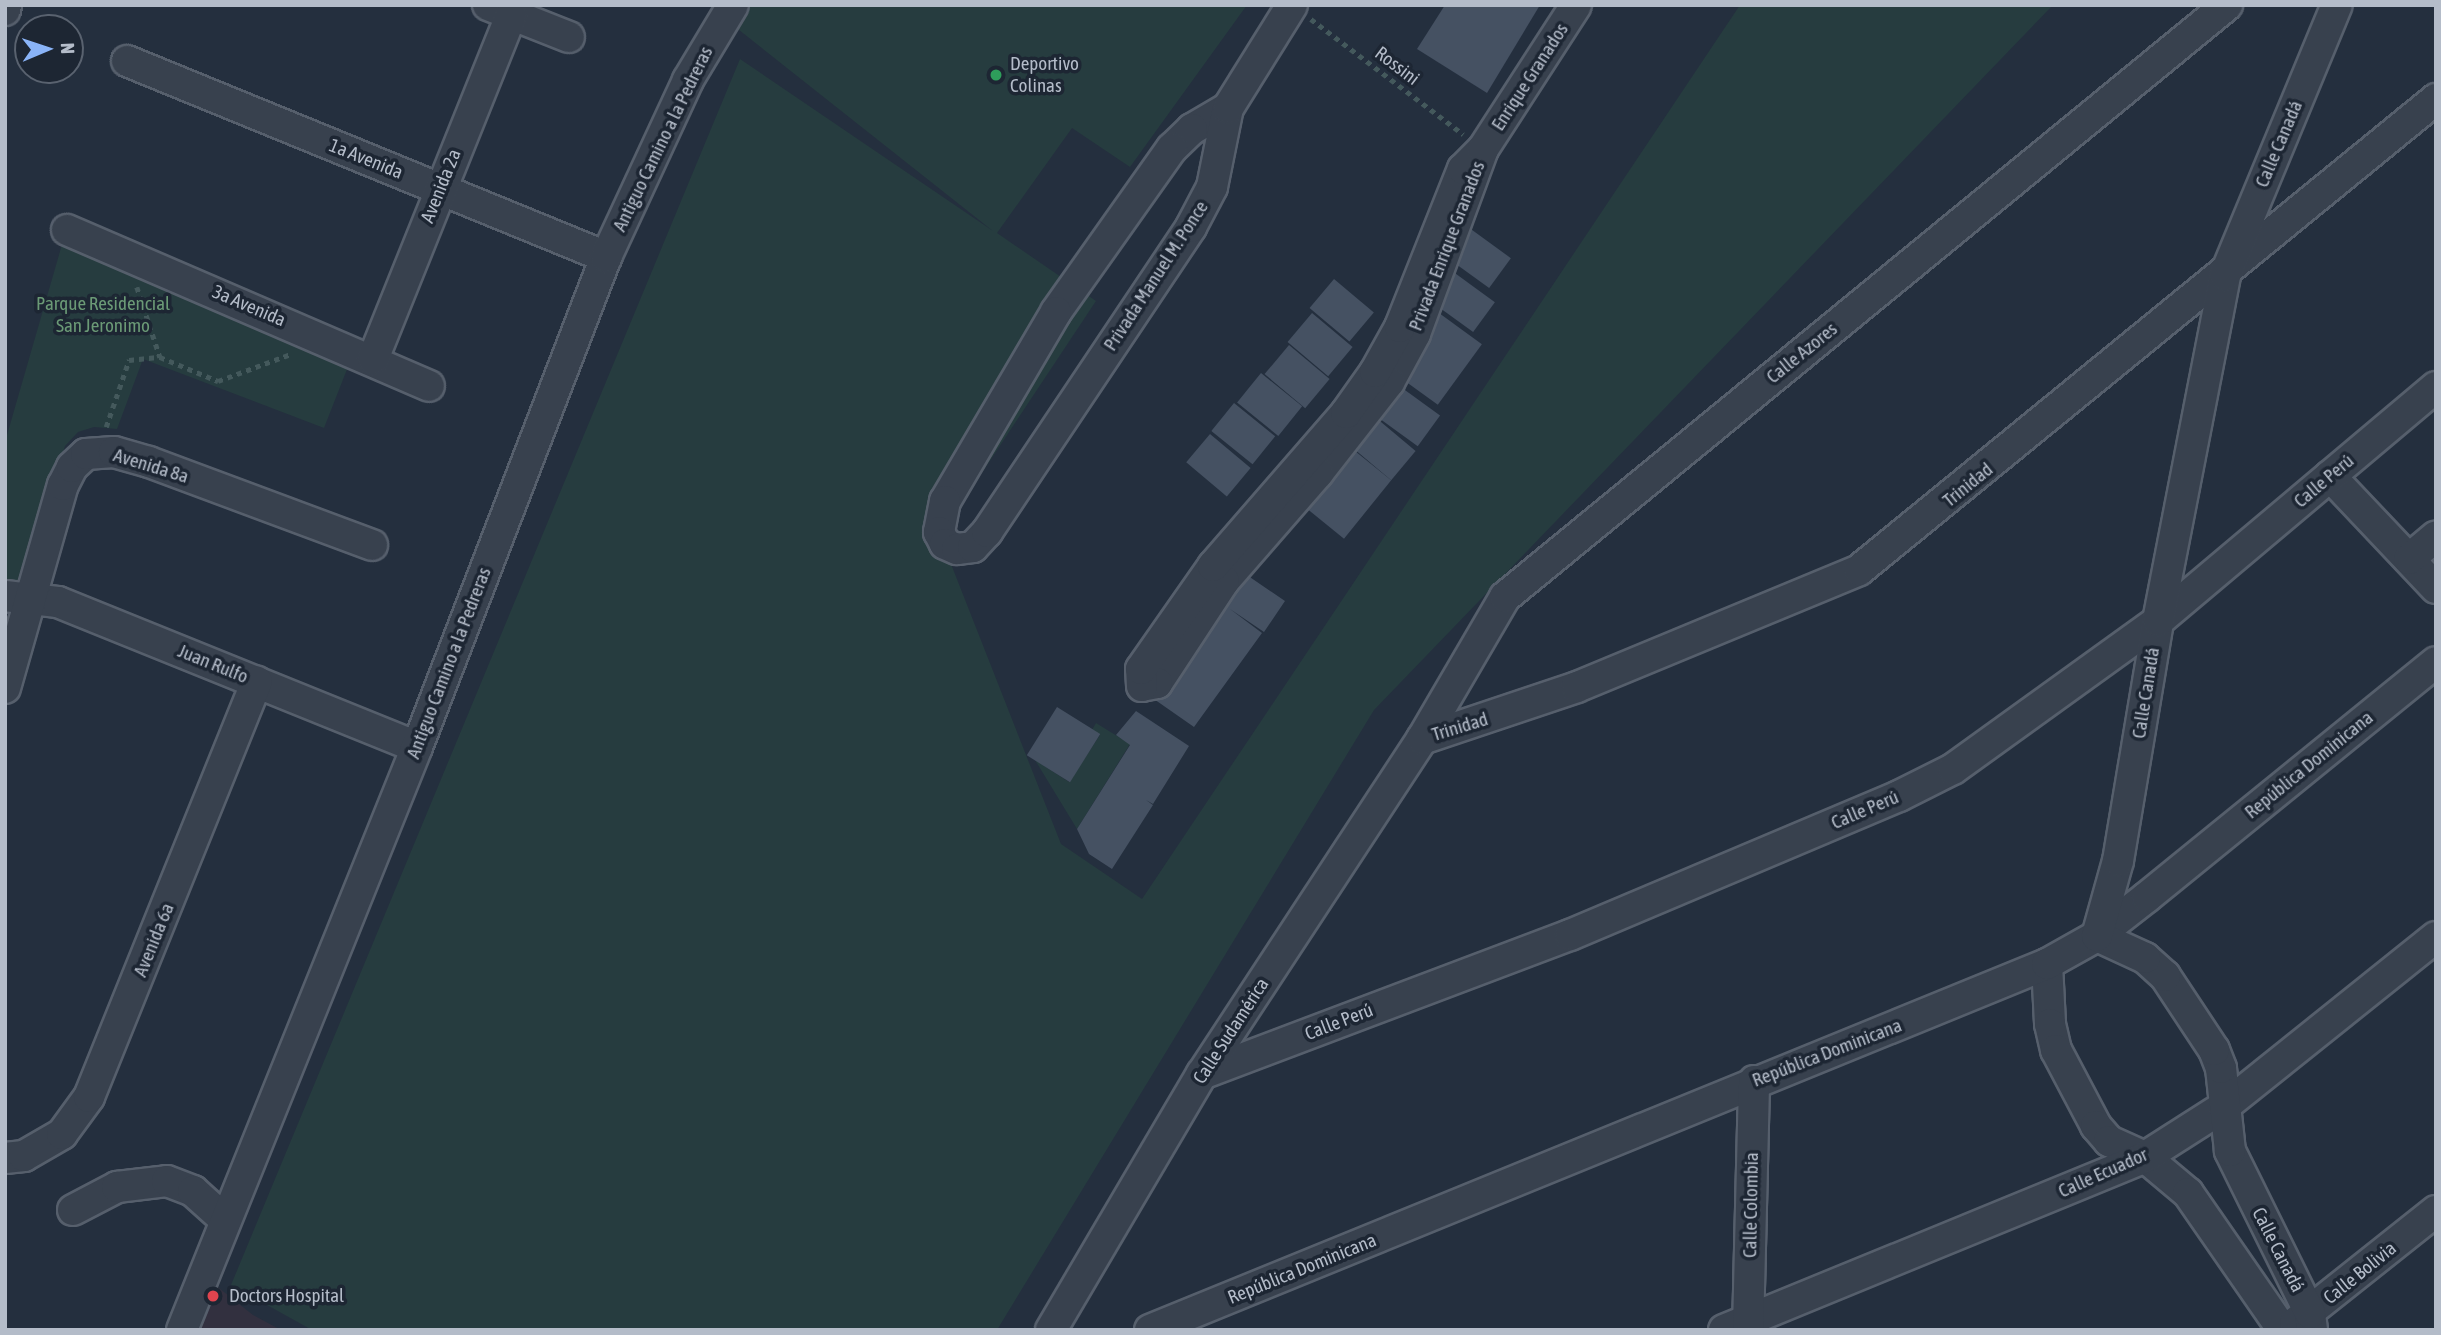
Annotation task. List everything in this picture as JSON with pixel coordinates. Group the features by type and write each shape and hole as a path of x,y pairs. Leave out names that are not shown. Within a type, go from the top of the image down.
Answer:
{"street":[{"name":"Antiguo Camino a la Pedreras","path":"182,1330 224,1219 417,747 606,257 688,80 733,5"},
{"name":"Enrique Granados","path":"1483,149 1576,5"},
{"name":"Calle Azores","path":"1422,739 1505,597 2227,5"},
{"name":"Calle Canadá","path":"2311,1321 2230,1151 2214,1049 2165,976 2145,958 2097,936 2118,861 2158,621 2225,275 2337,5"},
{"name":"Privada Manuel M. Ponce","path":"1228,108 1224,148 1212,187 1191,227 987,532 973,547 957,549 945,544 939,524 946,501 990,421 1056,312 1172,148 1192,129 1228,108 1298,9"},
{"path":"500,10 569,37"},
{"name":"Avenida 2a","path":"373,359 439,188 500,10"},
{"name":"1a Avenida","path":"127,61 606,257"},
{"name":"Trinidad","path":"1422,739 1577,687 1859,570 2225,275 2436,99"},
{"name":"Privada Enrique Granados","path":"1483,149 1415,334 1389,382 1327,463 1224,582 1157,683 1142,686 1141,669 1213,566 1346,414 1374,372 1400,327 1463,169 1483,149"},
{"name":"3a Avenida","path":"67,230 373,359 429,386"},
{"name":"Calle Perú","path":"1202,1074 1570,935 1899,796 1953,769 2009,732 2158,621 2436,387"},
{"name":"Avenida 8a","path":"5,688 16,599 72,467 86,454 106,452 372,545"},
{"path":"2330,476 2436,587"},
{"path":"2409,559 2436,536"},
{"name":"Juan Rulfo","path":"16,599 58,602 417,747"},
{"name":"República Dominicana","path":"1150,1330 1754,1081 2048,964 2097,936 2436,662"},
{"name":"Avenida 6a","path":"5,1158 24,1156 62,1133 89,1097 257,682"},
{"name":"Calle Sudamérica","path":"1051,1330 1202,1074 1422,739"},
{"name":"Calle Ecuador","path":"1740,1326 2145,1157 2225,1106 2436,937"},
{"name":"Calle Canadá","path":"2048,964 2050,1024 2056,1050 2096,1126 2109,1141 2145,1157 2188,1193 2283,1330"},
{"name":"Calle Colombia","path":"1740,1326 1754,1081"},
{"path":"73,1210 117,1187 167,1181 193,1191 224,1219"},
{"name":"Calle Bolivia","path":"2283,1330 2311,1321 2436,1212"}],"path":[{"name":"Rossini","path":"1298,9 1483,149"},
{"path":"148,264 135,291 160,357"},
{"path":"106,452 129,360 160,357 218,381 328,340"}],"shaded area":[{"name":"Doctors Hospital","path":"205,1277 253,1315 281,1330 185,1330"}],"green space":[{"path":"741,5 1247,5 1130,167 1072,128 997,233 1096,301 940,536 1061,844 1142,899 1740,5 2053,5 1374,710 997,1330 312,1330 231,1285 740,59 993,231 729,22"},
{"name":"Parque Residencial San Jeronimo","path":"65,234 353,354 324,428 143,359 117,429 94,427 78,432 65,446 23,586 5,581 5,442"},
{"path":"1096,723 1130,744 1077,829 1035,760 1069,782 1100,735 1092,730"}],"building":[{"path":"1445,5 1540,5 1487,93 1417,49"},
{"path":"1468,227 1511,258 1489,288 1446,257"},
{"path":"1452,271 1495,302 1473,332 1430,301"},
{"path":"1334,279 1374,312 1349,342 1310,308"},
{"path":"1312,313 1353,347 1328,376 1288,342"},
{"path":"1439,313 1482,344 1438,405 1395,374"},
{"path":"1289,345 1330,379 1305,408 1265,374"},
{"path":"1261,373 1302,406 1278,436 1237,403"},
{"path":"1398,385 1440,416 1418,446 1376,416"},
{"path":"1234,403 1275,436 1253,464 1211,431"},
{"path":"1375,417 1416,451 1391,480 1351,446"},
{"path":"1210,434 1251,468 1227,496 1186,462"},
{"path":"1350,447 1391,480 1344,539 1303,505"},
{"path":"1241,571 1285,601 1264,632 1230,609 1262,633 1194,727 1151,697"},
{"path":"1057,707 1100,734 1070,782 1027,755"},
{"path":"1136,711 1189,746 1153,804 1146,800 1153,805 1112,869 1089,854 1077,829 1130,745 1116,735"}],"place":[{"name":"Deportivo Colinas","path":"996,75"},
{"name":"Doctors Hospital","path":"213,1296"}]}
